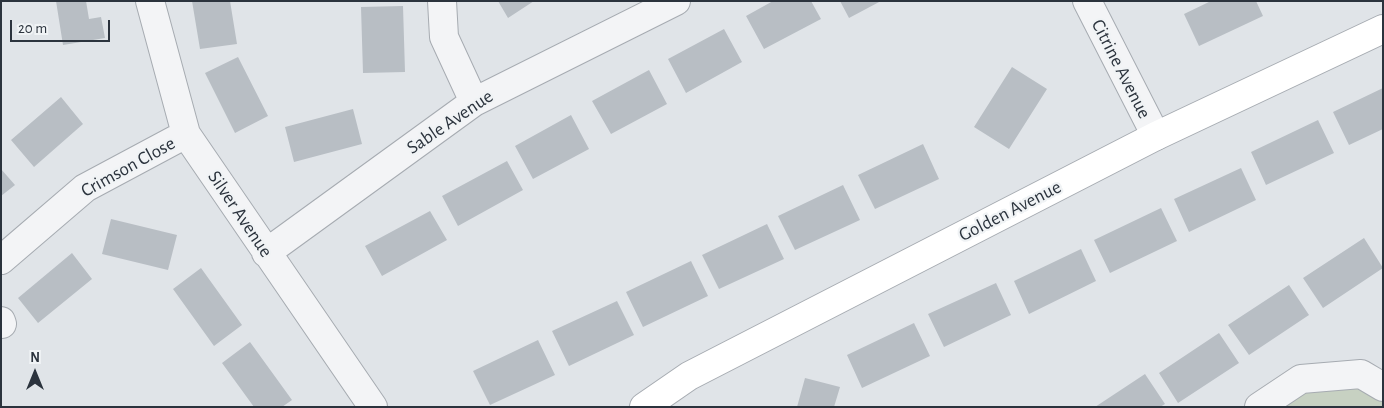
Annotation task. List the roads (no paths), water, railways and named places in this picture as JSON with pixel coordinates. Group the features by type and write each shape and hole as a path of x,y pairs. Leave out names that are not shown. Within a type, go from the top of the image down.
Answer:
{"street":[{"name":"Silver Avenue","path":"150,1 186,134 373,407"},
{"path":"442,1 444,37 474,102"},
{"name":"Sable Avenue","path":"266,253 474,102 676,1"},
{"name":"Citrine Avenue","path":"1087,1 1156,136"},
{"name":"Golden Avenue","path":"644,407 689,376 1156,136 1383,29"},
{"name":"Crimson Close","path":"1,260 85,188 186,134"},
{"path":"1259,407 1301,378 1361,374 1383,387"}]}
